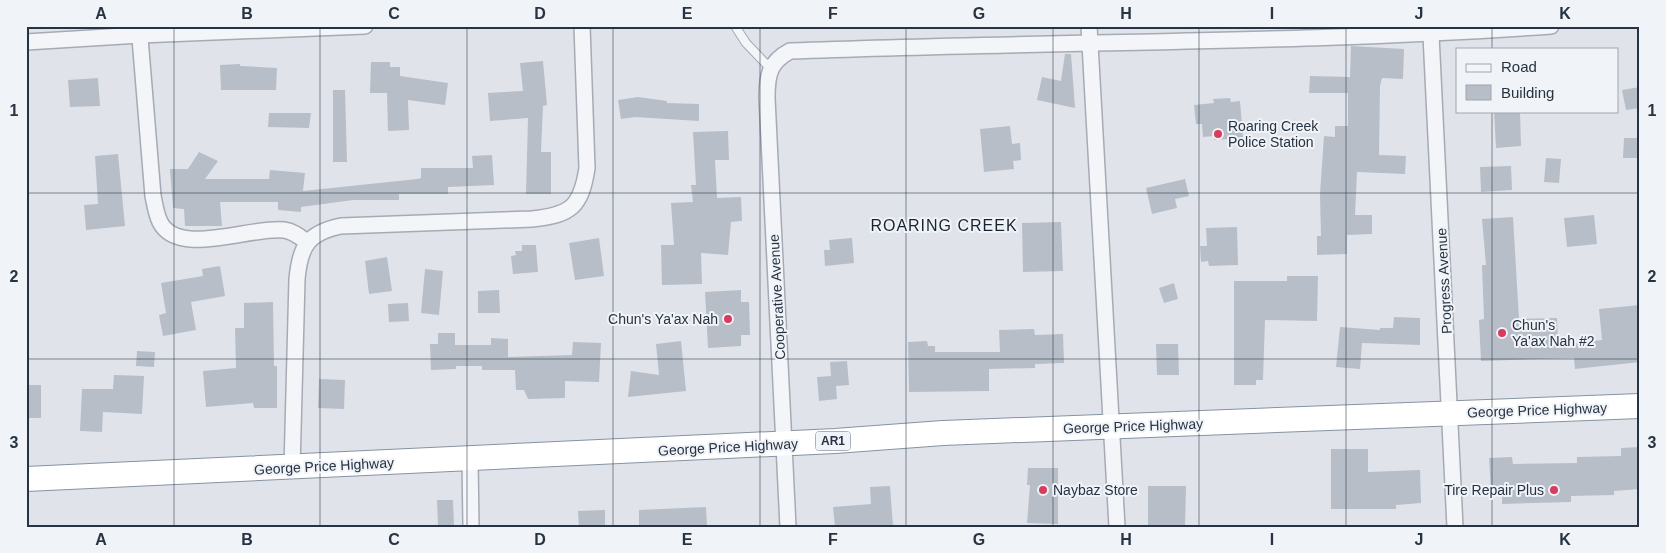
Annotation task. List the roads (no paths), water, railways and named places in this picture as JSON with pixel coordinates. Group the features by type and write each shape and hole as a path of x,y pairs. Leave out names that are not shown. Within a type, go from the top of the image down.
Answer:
{"highway":[{"name":"George Price Highway","path":"26,479 470,460 784,444 943,433 1112,428 1640,406"}],"street":[{"path":"26,42 139,31 364,26"},
{"path":"292,468 297,279 301,252 308,242 325,229 341,226 532,218 552,216 568,211 579,200 584,187 587,168 582,26"},
{"path":"1089,26 1117,527"},
{"path":"770,68 780,57 790,51 908,46 1089,45 1431,35 1551,26"},
{"path":"139,31 153,196 160,223 168,232 179,238 193,240 271,229 286,230 308,242"},
{"name":"Progress Avenue","path":"1431,35 1456,527"},
{"name":"Cooperative Avenue","path":"770,68 767,81 767,98 788,527"},
{"path":"470,460 472,527"}],"lane":[{"path":"735,26 746,43 770,68"}],"place":[{"name":"Roaring Creek Police Station","path":"1218,134"},
{"name":"Chun's Ya'ax Nah","path":"728,319"},
{"name":"Chun's Ya'ax Nah #2","path":"1502,333"},
{"name":"Naybaz Store","path":"1043,490"},
{"name":"Tire Repair Plus","path":"1554,490"}],"district":[{"name":"ROARING CREEK","path":"944,225"}]}
